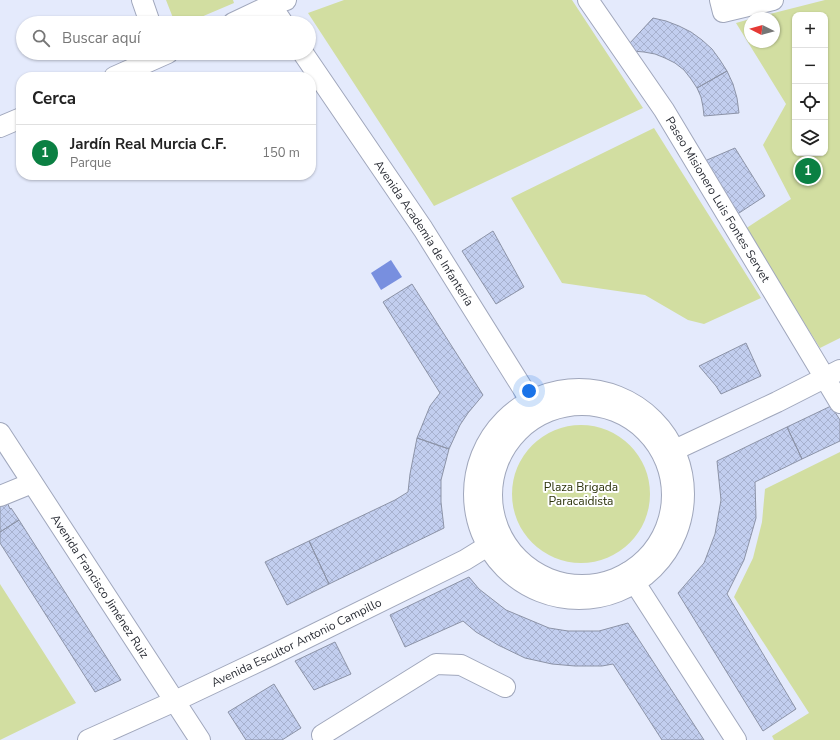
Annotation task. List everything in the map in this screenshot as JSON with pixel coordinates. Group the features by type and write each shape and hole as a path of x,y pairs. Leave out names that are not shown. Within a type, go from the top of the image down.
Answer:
{"street":[{"path":"142,0 148,16"},
{"name":"Paseo Misionero Luis Fontes Servet","path":"588,0 664,110 832,374 840,403"},
{"path":"720,0 723,12 773,0"},
{"path":"247,16 275,2 280,16"},
{"path":"125,72 150,60"},
{"name":"Avenida Academia de Infantería","path":"308,60 316,72"},
{"name":"Avenida Academia de Infantería","path":"316,72 423,229 534,408"},
{"path":"0,127 16,120"},
{"path":"669,453 832,374"},
{"path":"564,391 601,391 620,397 642,410 666,433 669,453 681,463 684,488 680,524 671,545 656,565 631,578 615,579 602,583 576,586 551,580 528,568 510,550 495,542 476,518 472,489 477,463 488,441 506,416 534,408 564,391"},
{"name":"Avenida Francisco Jiménez Ruiz","path":"0,434 200,740"},
{"path":"0,496 32,483"},
{"name":"Avenida Escultor Antonio Campillo","path":"88,740 175,701 465,560 495,542"},
{"path":"631,578 736,740"},
{"path":"322,735 436,664 461,665 505,687"}],"green space":[{"path":"166,0 233,0 234,3 203,16 172,16"},
{"path":"344,0 572,0 643,108 434,206 316,25 316,16 310,16 308,13"},
{"path":"825,0 840,0 840,338 820,348 745,229 791,199 763,145 786,104 751,48 780,48 780,12 778,12"},
{"path":"744,21 744,36 736,23"},
{"path":"654,128 761,298 704,324 688,320 645,295 562,283 511,198"},
{"name":"Plaza Brigada Paracaidista","path":"574,425 588,425 607,430 630,445 645,468 649,481 649,507 645,520 630,543 607,558 588,563 574,563 555,558 532,543 517,520 512,501 512,487 517,468 532,445 555,430"},
{"path":"840,452 840,740 774,740 772,736 809,713 734,597 753,558 762,522 765,489"},
{"path":"0,584 76,703 0,740"}],"water":[{"path":"391,260 402,277 381,290 371,273"}],"building":[{"path":"653,18 666,21 691,32 712,49 727,71 697,88 684,70 675,63 655,54 633,51 629,44"},
{"path":"727,71 737,98 739,113 704,116 701,97 697,88"},
{"path":"735,148 765,196 736,215 703,163"},
{"path":"493,231 524,287 496,304 462,251"},
{"path":"412,284 483,395 460,425 449,449 417,438 430,406 440,393 383,302"},
{"path":"746,343 761,376 721,394 699,366"},
{"path":"831,406 840,420 840,441 802,459 787,427"},
{"path":"787,427 802,459 755,482 756,518 744,560 727,594 796,709 763,731 678,593 704,563 715,534 721,500 717,461"},
{"path":"417,438 449,449 441,480 441,502 444,528 329,584 309,541 395,500 408,492"},
{"path":"7,502 10,509 11,508 19,520 0,532 0,505"},
{"path":"19,520 121,680 95,692 0,543 0,532"},
{"path":"309,541 329,584 287,605 265,562"},
{"path":"469,577 479,589 506,610 549,628 568,631 599,631 628,623 704,740 662,740 613,664 602,666 575,666 552,664 525,658 476,632 463,621 405,647 390,615"},
{"path":"335,642 351,674 314,690 295,661"},
{"path":"274,684 301,728 282,740 246,740 228,712"}],"place":[{"name":"Jardín Real Murcia C.F.","path":"808,171"}]}
